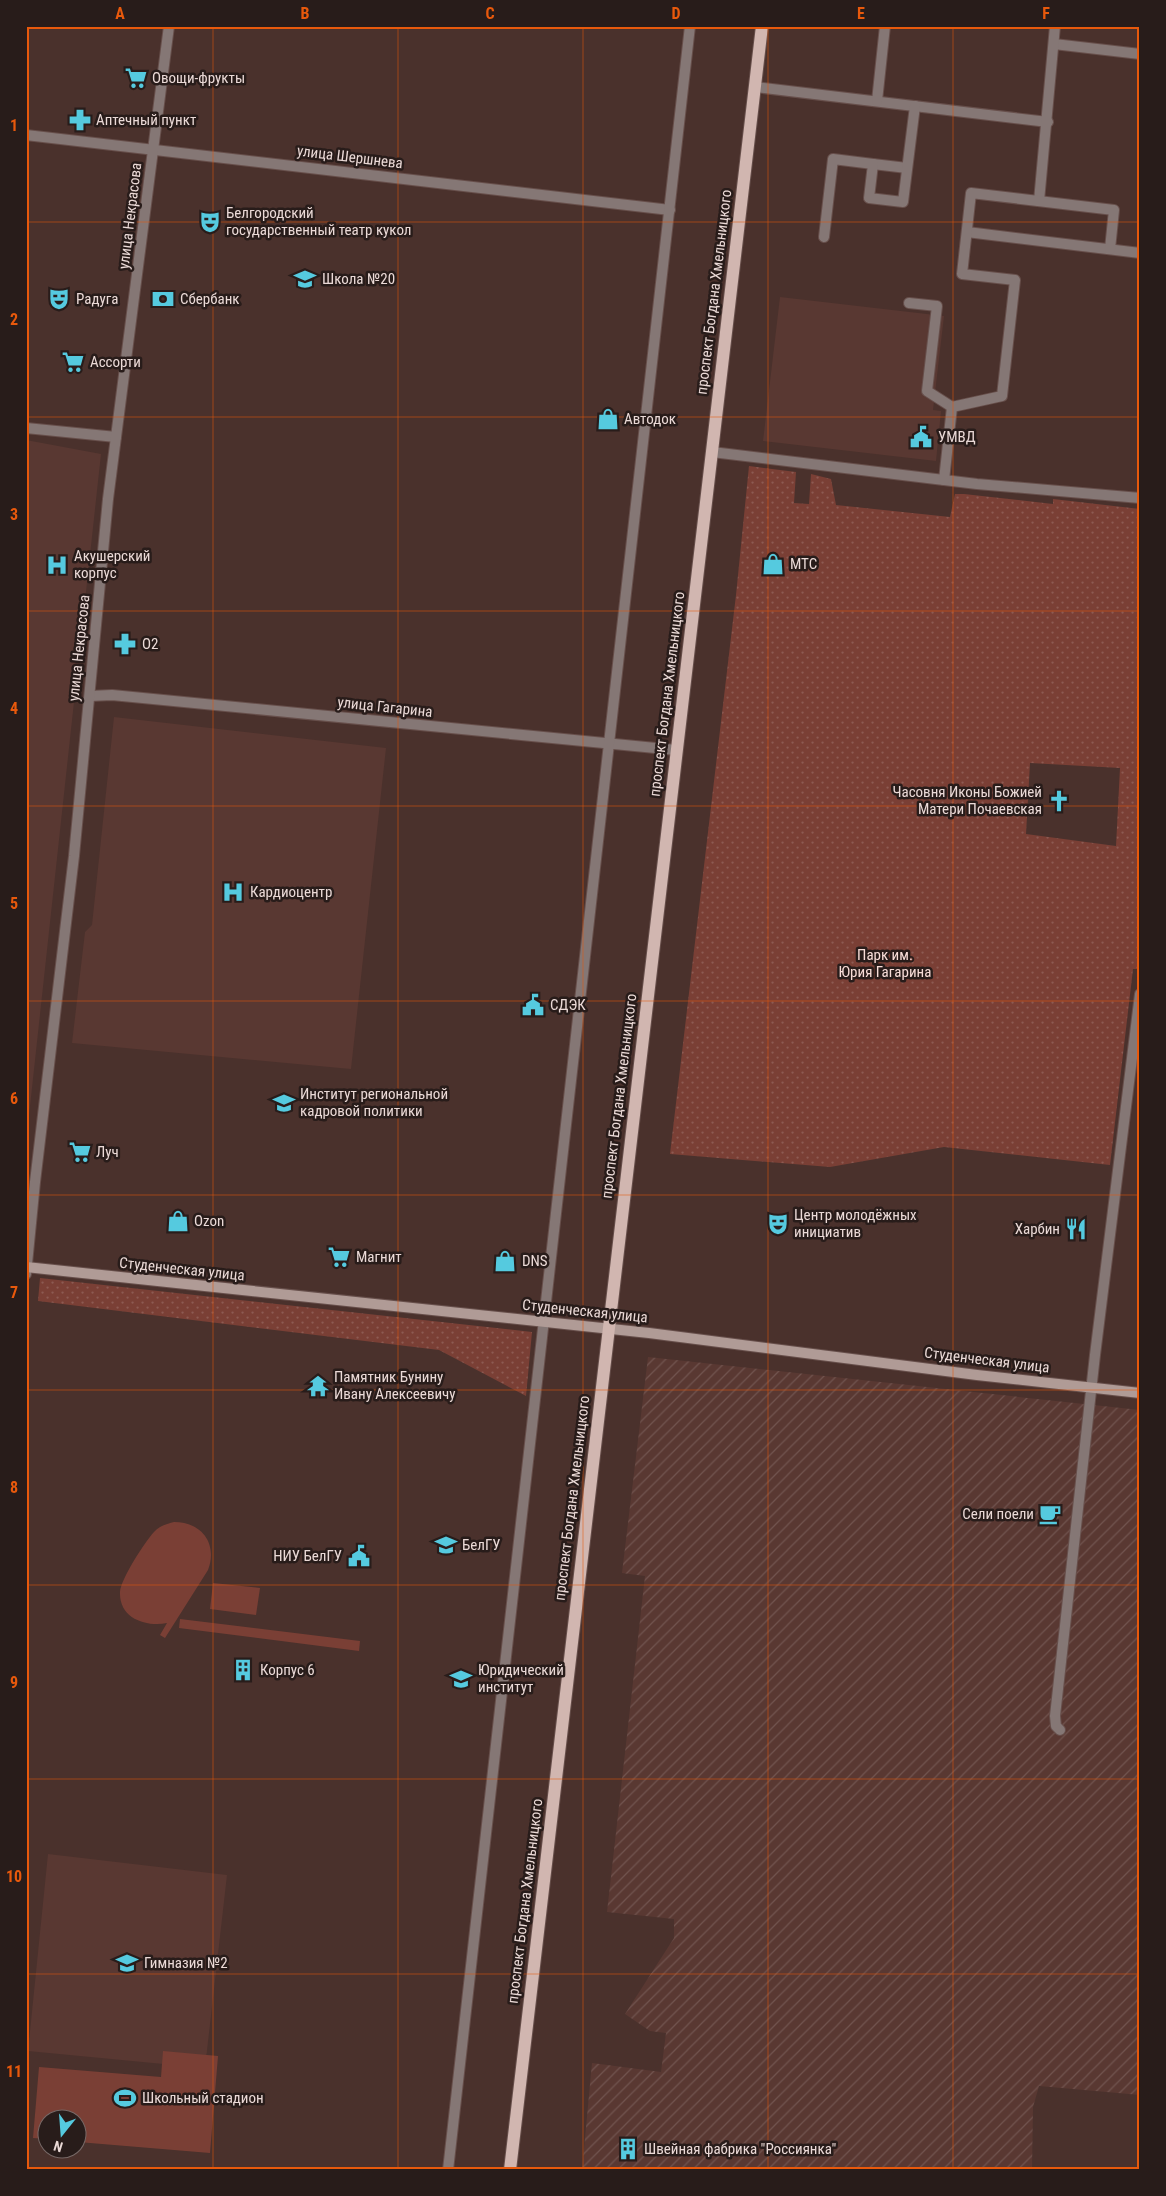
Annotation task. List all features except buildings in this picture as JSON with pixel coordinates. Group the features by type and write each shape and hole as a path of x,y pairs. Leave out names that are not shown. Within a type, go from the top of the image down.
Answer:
{"main road":[{"name":"проспект Богдана Хмельницкого","path":"510,2170 762,26"},
{"name":"Студенческая улица","path":"26,1269 608,1329 1140,1393"}],"street":[{"name":"улица Некрасова","path":"26,1269 90,696 108,499 169,26"},
{"path":"448,2170 690,26"},
{"path":"877,102 885,26"},
{"path":"1039,201 1056,26"},
{"path":"1054,44 1140,54"},
{"path":"755,87 1048,122"},
{"path":"873,164 869,198 903,202 914,106"},
{"name":"улица Шершнева","path":"26,135 670,210"},
{"path":"824,237 833,159 907,168"},
{"path":"909,303 937,306 927,391 952,407 1002,396 1015,280 962,274 971,193 1114,210 1110,249"},
{"path":"967,232 1140,253"},
{"path":"944,480 952,407"},
{"path":"26,428 116,437"},
{"path":"712,452 944,480 1140,498"},
{"name":"улица Гагарина","path":"90,696 122,696 609,745 676,750"},
{"path":"1060,1730 1055,1721 1091,1388 1140,994"}],"shaded area":[{"path":"780,297 944,316 933,410 941,411 936,461 763,441"},
{"path":"26,440 101,454 26,1143"},
{"name":"Кардиоцентр","path":"114,717 386,748 351,1069 72,1043 85,932 92,925"},
{"path":"648,1357 1140,1410 1140,2095 1039,2086 1033,2107 1032,2170 582,2170 592,2063 661,2072 666,2033 650,2031 625,2014 674,1938 674,1919 607,1912 645,1576 622,1573"},
{"name":"Гимназия №2","path":"48,1854 227,1875 205,2068 28,2051"}],"green space":[{"name":"Парк им. Юрия Гагарина","path":"749,466 796,472 794,503 809,504 811,474 831,479 836,505 950,517 955,494 964,494 1053,504 1053,499 1140,509 1140,969 1133,969 1110,1165 944,1147 830,1167 670,1154 736,595","holes":["1030,763 1120,768 1116,846 1026,834"]},
{"path":"40,1278 532,1332 526,1396 439,1350 38,1301"},
{"path":"174,1522 184,1523 200,1530 209,1543 211,1560 208,1570 165,1638 160,1635 167,1623 151,1624 129,1615 124,1609 120,1592 129,1570 150,1537 158,1528"},
{"path":"213,1583 260,1588 256,1615 210,1609"},
{"path":"180,1619 360,1641 359,1651 179,1628"},
{"name":"Школьный стадион","path":"163,2051 218,2056 210,2153 88,2143 88,2108 38,2108 38,2138 33,2138 39,2067 161,2077"}],"place":[{"name":"Овощи-фрукты","path":"136,78"},
{"name":"Аптечный пункт","path":"80,120"},
{"name":"Белгородский государственный театр кукол","path":"210,222"},
{"name":"Школа №20","path":"305,279"},
{"name":"Радуга","path":"59,299"},
{"name":"Сбербанк","path":"163,299"},
{"name":"Ассорти","path":"73,362"},
{"name":"Автодок","path":"608,419"},
{"name":"УМВД","path":"921,437"},
{"name":"МТС","path":"773,564"},
{"name":"Акушерский корпус","path":"57,565"},
{"name":"O2","path":"125,644"},
{"name":"Часовня Иконы Божией Матери Почаевская","path":"1059,801"},
{"name":"Кардиоцентр","path":"233,892"},
{"name":"СДЭК","path":"533,1005"},
{"name":"Институт региональной кадровой политики","path":"284,1103"},
{"name":"Луч","path":"80,1152"},
{"name":"Ozon","path":"178,1221"},
{"name":"Центр молодёжных инициатив","path":"778,1224"},
{"name":"Харбин","path":"1076,1229"},
{"name":"Магнит","path":"339,1257"},
{"name":"DNS","path":"505,1261"},
{"name":"Памятник Бунину Ивану Алексеевичу","path":"318,1386"},
{"name":"Сели поели","path":"1050,1514"},
{"name":"БелГУ","path":"446,1545"},
{"name":"НИУ БелГУ","path":"359,1556"},
{"name":"Корпус 6","path":"243,1670"},
{"name":"Юридический институт","path":"461,1679"},
{"name":"Гимназия №2","path":"127,1963"},
{"name":"Школьный стадион","path":"125,2098"},
{"name":"Швейная фабрика \"Россиянка\"","path":"628,2149"}]}
